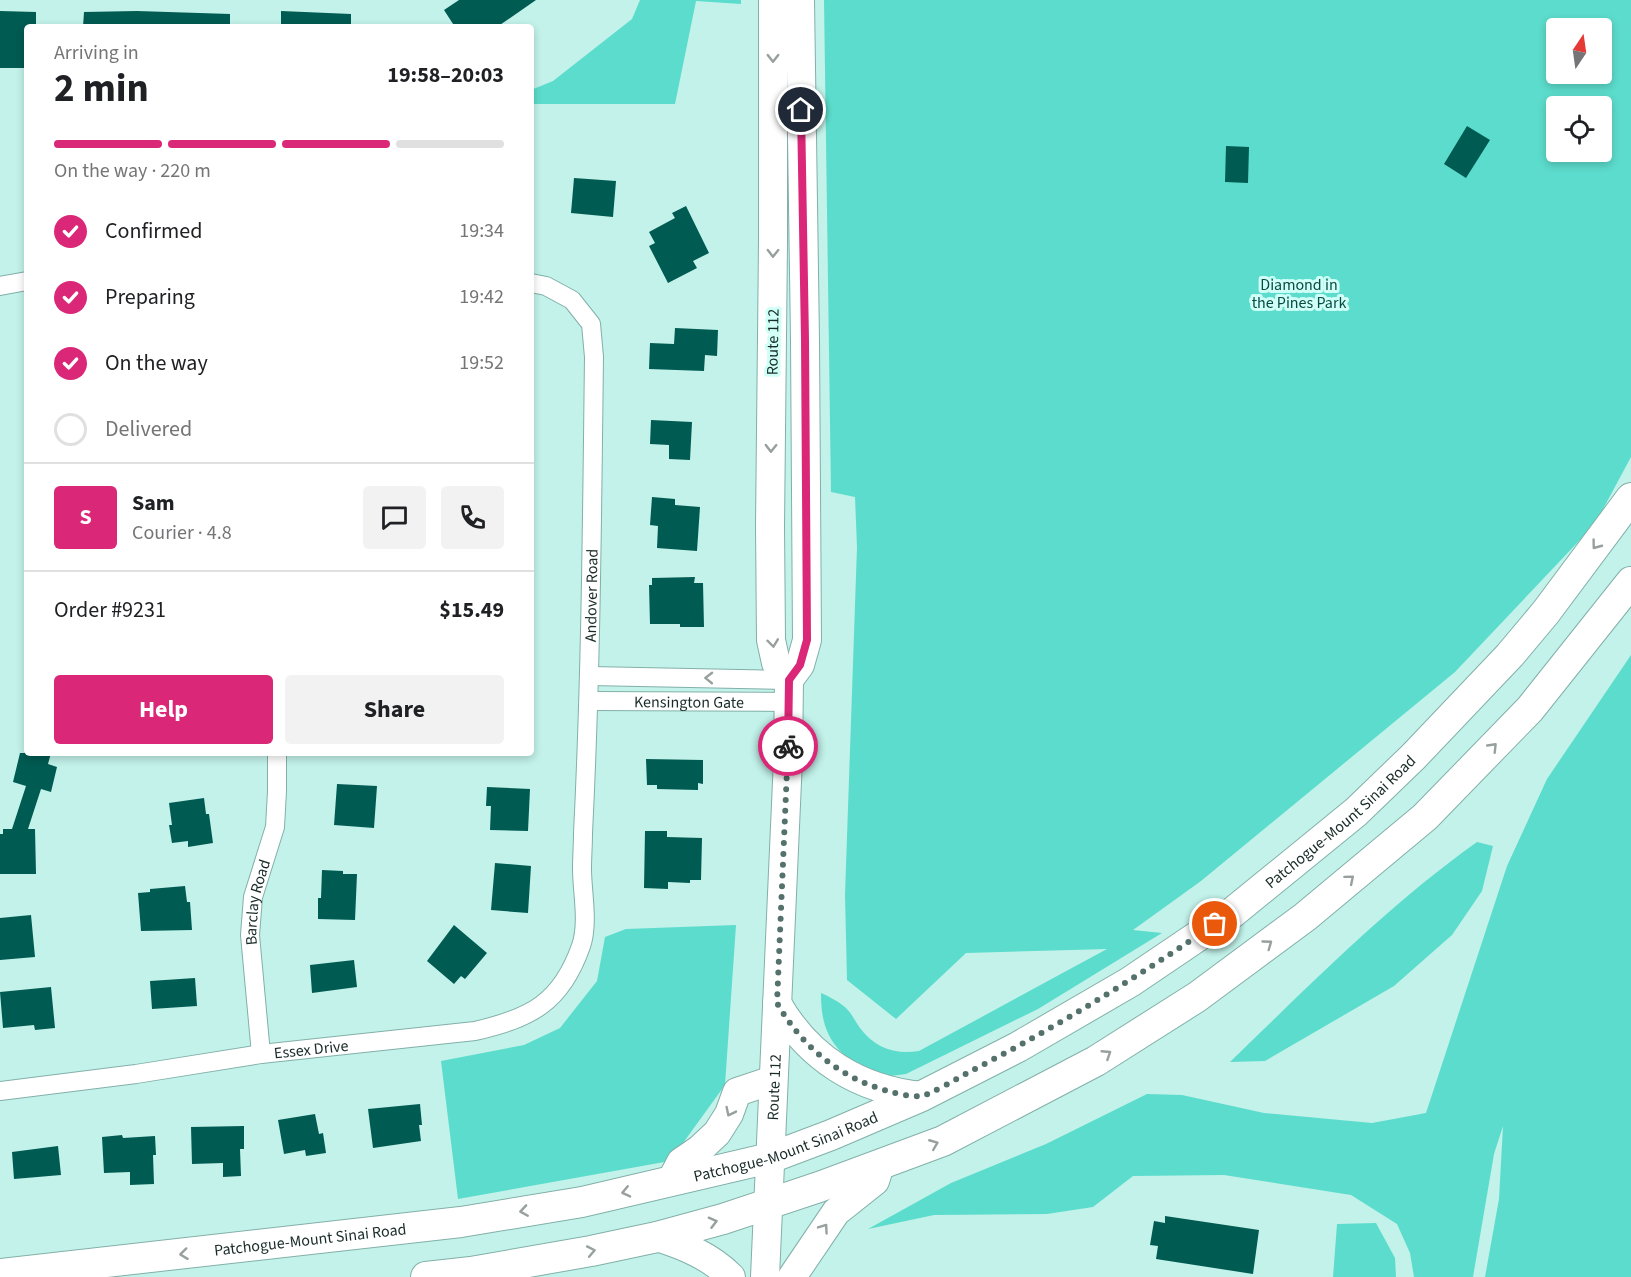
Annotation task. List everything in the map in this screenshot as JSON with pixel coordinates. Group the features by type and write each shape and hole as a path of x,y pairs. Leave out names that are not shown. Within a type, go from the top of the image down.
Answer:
{"highway":[{"name":"Patchogue-Mount Sinai Road","path":"0,1274 461,1222 582,1202 770,1158 922,1096 1018,1047 1110,994 1233,913 1356,812 1510,655 1631,498"},
{"path":"426,1277 471,1272 580,1253 723,1220 943,1141 1096,1061 1197,997 1314,909 1425,817 1530,709 1631,582"},
{"path":"1430,739 1468,772"}],"main road":[{"name":"Route 112","path":"773,0 771,640 776,663 789,691"},
{"name":"Route 112","path":"765,1277 789,691 807,640 800,0"},
{"path":"777,1003 803,1040 837,1069 877,1088 922,1096"},
{"path":"671,1181 681,1162 717,1133 729,1114 737,1092 772,1080"},
{"path":"792,1277 836,1212 875,1181 880,1165"},
{"path":"657,1237 694,1250 732,1277"}],"street":[{"path":"0,286 24,282"},
{"name":"Andover Road","path":"534,284 546,286 572,300 591,324 594,369 590,701 582,870 585,906 582,944"},
{"name":"Kensington Gate","path":"590,676 789,691"},
{"name":"Kensington Gate","path":"590,701 789,691"},
{"name":"Barclay Road","path":"261,1054 250,935 253,897 274,827 277,756"},
{"name":"Essex Drive","path":"0,1091 136,1074 261,1054 475,1031 505,1024 531,1013 552,998 570,970 582,944"}],"green space":[{"path":"640,0 741,0 741,4 696,1 675,104 534,104 534,89 553,81 632,19"},
{"name":"Diamond in the Pines Park","path":"824,0 1631,0 1631,457 1595,524 1455,672 1201,881 1133,930 1162,933 1038,1009 906,1074 882,1077 837,1060 843,1054 825,1026 821,993 846,1008 872,1041 894,1051 919,1051 1107,949 966,953 896,1019 847,980 845,895 857,547 855,497 831,492"},
{"path":"1631,655 1631,1277 1485,1277 1499,1199 1503,1126 1494,1154 1473,1277 1414,1277 1410,1253 1397,1224 1351,1195 1224,1175 1133,1176 1093,1207 1047,1214 934,1215 868,1229 951,1183 1046,1144 1147,1094 1182,1095 1264,1113 1372,1123 1426,1113 1507,866 1547,779"},
{"path":"1477,842 1493,846 1482,891 1452,935 1394,986 1265,1061 1230,1062 1380,919"},
{"path":"736,925 725,1085 670,1161 458,1199 441,1061 524,1045 560,1028 597,981 605,937 626,929"},
{"path":"1376,1223 1395,1258 1396,1277 1333,1277 1337,1224"}],"building":[{"path":"459,0 536,0 501,24 453,24 444,10"},
{"path":"0,11 36,12 36,24 24,24 24,68 0,68"},
{"path":"281,11 351,14 351,24 281,24"},
{"path":"84,12 230,14 230,24 83,24"},
{"path":"1467,126 1490,140 1466,178 1444,164"},
{"path":"1226,146 1249,147 1248,183 1225,182"},
{"path":"574,178 616,181 613,217 571,213"},
{"path":"686,206 709,253 693,261 697,268 668,283 649,246 655,243 649,232 675,218 672,213"},
{"path":"675,328 718,330 717,356 705,355 704,371 649,369 650,343 674,344"},
{"path":"651,420 692,422 690,460 669,459 669,445 650,444"},
{"path":"652,497 675,499 675,505 700,507 697,551 657,548 658,526 650,525"},
{"path":"695,577 694,583 703,583 704,627 650,624 649,585 652,585 652,578"},
{"path":"20,753 24,753 24,756 50,756 48,764 57,767 51,792 41,789 28,829 35,829 36,874 0,874 0,834 3,834 3,829 12,829 26,786 13,782"},
{"path":"646,759 703,760 703,784 698,783 698,790 657,789 657,785 647,785"},
{"path":"337,784 377,786 374,828 334,825"},
{"path":"487,787 530,789 528,831 490,830 491,806 486,806"},
{"path":"204,798 213,843 188,847 188,841 172,843 169,803"},
{"path":"645,831 667,831 667,837 702,838 701,880 690,880 690,883 668,882 668,889 644,888"},
{"path":"495,863 531,866 528,913 491,910"},
{"path":"322,870 357,874 355,920 318,919"},
{"path":"185,886 187,902 190,902 192,930 141,931 138,893 150,892 150,889"},
{"path":"31,915 35,957 0,960 0,918"},
{"path":"454,925 487,953 465,979 461,976 454,984 427,961"},
{"path":"354,960 357,987 312,993 310,965"},
{"path":"195,978 197,1006 152,1009 150,981"},
{"path":"51,987 55,1028 35,1030 34,1025 3,1028 0,992"},
{"path":"420,1104 421,1141 373,1148 368,1109"},
{"path":"315,1114 319,1134 323,1133 326,1153 306,1156 305,1150 284,1154 278,1120"},
{"path":"244,1126 244,1149 240,1149 241,1176 223,1177 223,1163 192,1164 191,1127"},
{"path":"122,1135 123,1138 155,1136 154,1184 130,1185 130,1172 104,1173 102,1137"},
{"path":"58,1146 61,1175 14,1179 12,1152"},
{"path":"1165,1216 1259,1230 1253,1274 1156,1259 1158,1246 1150,1245 1154,1221 1165,1223"}],"way so far":[{"path":"788,746 777,1003 793,1028 813,1050 837,1069 863,1083 892,1092 922,1096 1018,1047 1130,982 1215,924"}],"route":[{"path":"788,746 789,680 800,665 807,640 801,110"}]}
